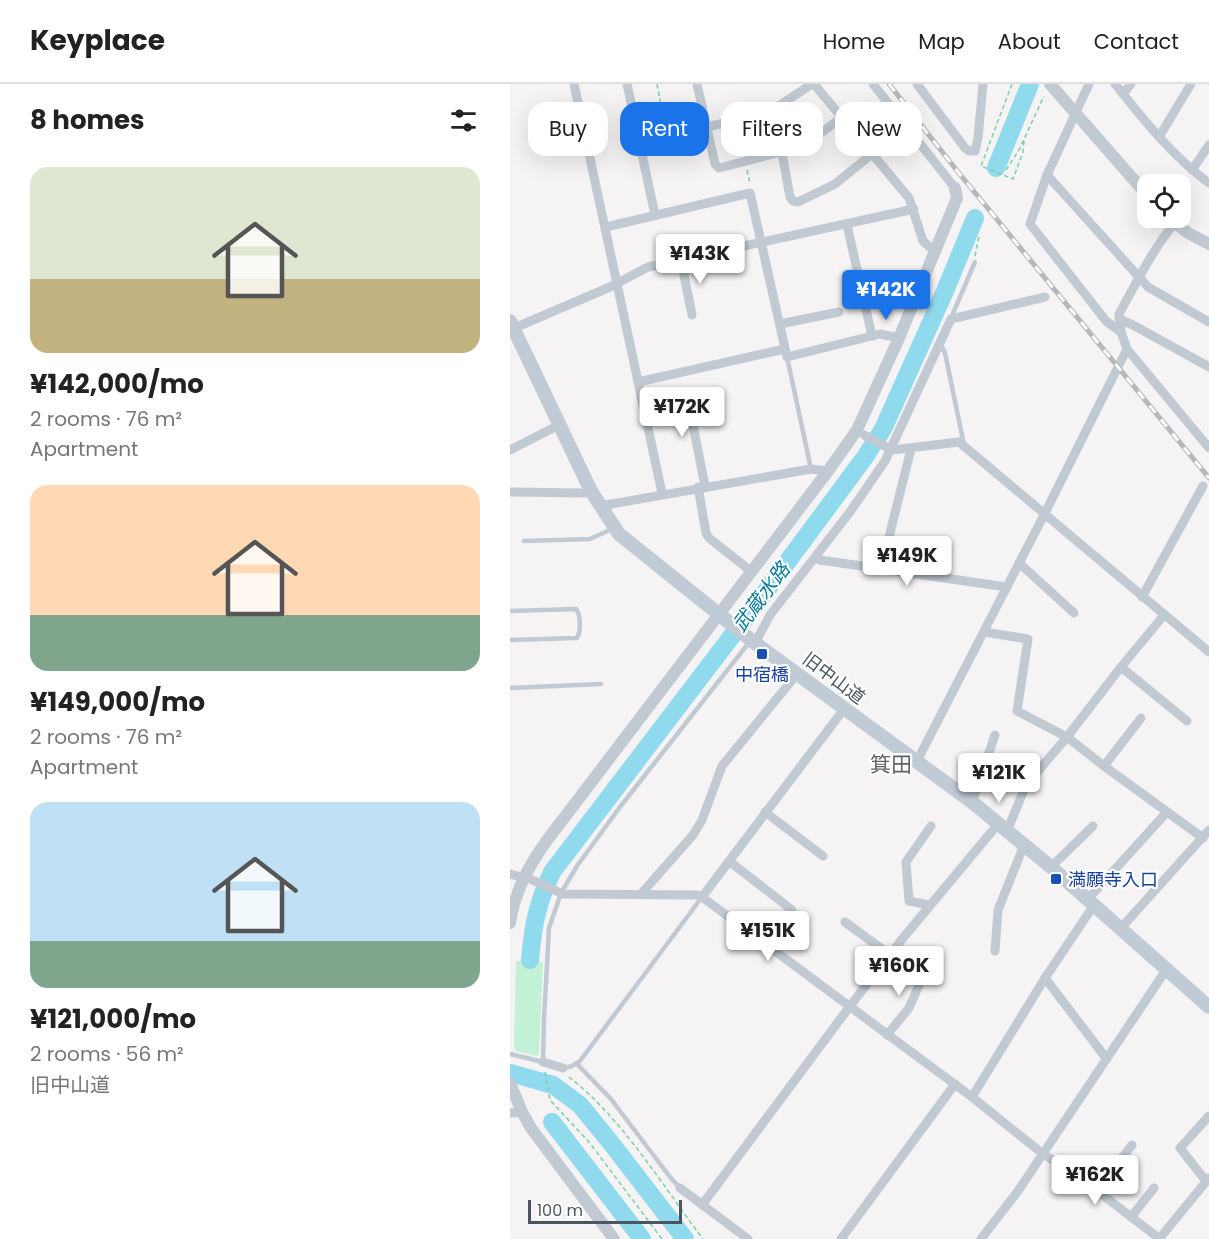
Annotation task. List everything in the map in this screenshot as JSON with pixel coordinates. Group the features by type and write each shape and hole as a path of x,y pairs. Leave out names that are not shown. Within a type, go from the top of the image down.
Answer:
{"main road":[{"name":"旧中山道","path":"511,328 591,491 614,528 626,540 751,640 972,802 1051,867 1209,1007"}],"street":[{"path":"574,84 662,494"},
{"path":"627,84 655,215"},
{"path":"697,84 700,102"},
{"path":"709,127 768,113 813,84 835,109"},
{"path":"510,923 515,899 545,843 721,617 752,572 860,432 957,198 955,188 873,84"},
{"path":"917,84 969,151 975,151 977,147 983,84"},
{"path":"1089,84 1047,175 1030,224 1106,321 1121,332"},
{"path":"1115,84 1159,137 1192,170 1209,183"},
{"path":"1123,94 1131,84"},
{"path":"1159,137 1191,84"},
{"path":"1047,89 1061,98 1137,184"},
{"path":"823,131 835,122"},
{"path":"709,144 716,167 770,156"},
{"path":"1192,170 1209,145"},
{"path":"783,156 790,197 793,201 798,202 835,184 870,156"},
{"path":"874,156 909,198 923,241 935,252"},
{"path":"1047,175 1139,279 1148,287 1209,322"},
{"path":"606,226 750,193 786,353"},
{"path":"511,328 648,267 914,209"},
{"path":"847,225 872,336"},
{"path":"1169,228 1119,314 1121,332 1127,349 1209,448"},
{"path":"1182,228 1208,243"},
{"path":"681,260 692,315"},
{"path":"751,640 876,476 951,319 1045,297"},
{"path":"780,324 839,312"},
{"path":"1119,319 1209,367"},
{"path":"638,382 880,334 898,338"},
{"path":"917,760 1127,349"},
{"path":"645,411 687,400 702,487 706,533 709,538 752,572"},
{"path":"510,450 559,425"},
{"path":"860,432 888,449 911,449 959,442 1209,652"},
{"path":"881,569 911,449"},
{"path":"600,506 811,469 828,471"},
{"path":"1142,597 1203,486"},
{"path":"510,492 584,493 591,491"},
{"path":"814,558 1007,586"},
{"path":"1019,563 1074,613"},
{"path":"702,1205 850,1006 929,905 1003,827 1026,785 1164,615"},
{"path":"984,632 1028,639 1017,711 1067,737 1167,812 1206,834 1121,928"},
{"path":"1121,667 1187,722"},
{"path":"641,894 693,835 702,820 722,766 797,674"},
{"path":"702,897 844,709"},
{"path":"1104,766 1141,718"},
{"path":"972,802 995,735"},
{"path":"765,812 823,856"},
{"path":"972,1097 1091,902 1167,812"},
{"path":"929,905 909,901 906,862 931,826"},
{"path":"1051,867 1093,826"},
{"path":"995,951 998,910 1024,845"},
{"path":"729,861 792,910"},
{"path":"510,874 528,878 558,892 697,895 702,897 955,1084 1043,1154 1074,1173 1160,1239 1208,1179 1180,1148 1209,1116"},
{"path":"845,922 890,955"},
{"path":"887,1035 909,1008 926,969"},
{"path":"981,1239 1043,1154 1166,970"},
{"path":"1045,978 1106,1058"},
{"path":"543,1065 563,1068"},
{"path":"510,1083 516,1113 614,1239"},
{"path":"841,1239 955,1084"},
{"path":"1097,1190 1132,1145"},
{"path":"680,1188 748,1239"},
{"path":"1131,1216 1154,1188"}],"lane":[{"path":"951,319 975,262"},
{"path":"940,343 945,353 964,447"},
{"path":"786,353 811,469"},
{"path":"524,541 590,539 614,528"},
{"path":"510,611 576,609 579,612 580,633 577,638 510,640"},
{"path":"510,1054 543,1065 549,928 558,892 620,807 751,640"},
{"path":"510,688 601,684"},
{"path":"563,1068 577,1064 702,897"},
{"path":"577,1064 611,1099 680,1188"}],"path":[{"path":"657,84 659,102"},
{"path":"1012,84 981,166 1013,179 1023,152 1024,141"},
{"path":"1006,170 1024,141 1047,89"},
{"path":"746,162 750,193"},
{"path":"975,255 979,236"},
{"path":"543,1065 550,1100 589,1142 662,1239"},
{"path":"563,1068 569,1077 588,1092 607,1112 662,1181 703,1239"}],"green space":[{"path":"516,961 543,962 539,1054 537,1056 516,1051 514,1047"}],"waterway":[{"name":"武蔵水路","path":"996,168 1030,84"},
{"name":"武蔵水路","path":"530,960 536,915 552,872 757,603 865,457 883,429 975,218"},
{"path":"510,1073 553,1085 580,1105 685,1239"},
{"name":"武蔵水路","path":"552,1122 642,1239"}],"railway":[{"path":"889,84 958,172 1209,478"}],"place":[{"name":"中宿橋","path":"762,654"},
{"name":"満願寺入口","path":"1056,879"}],"district":[{"name":"箕田","path":"891,764"}]}
